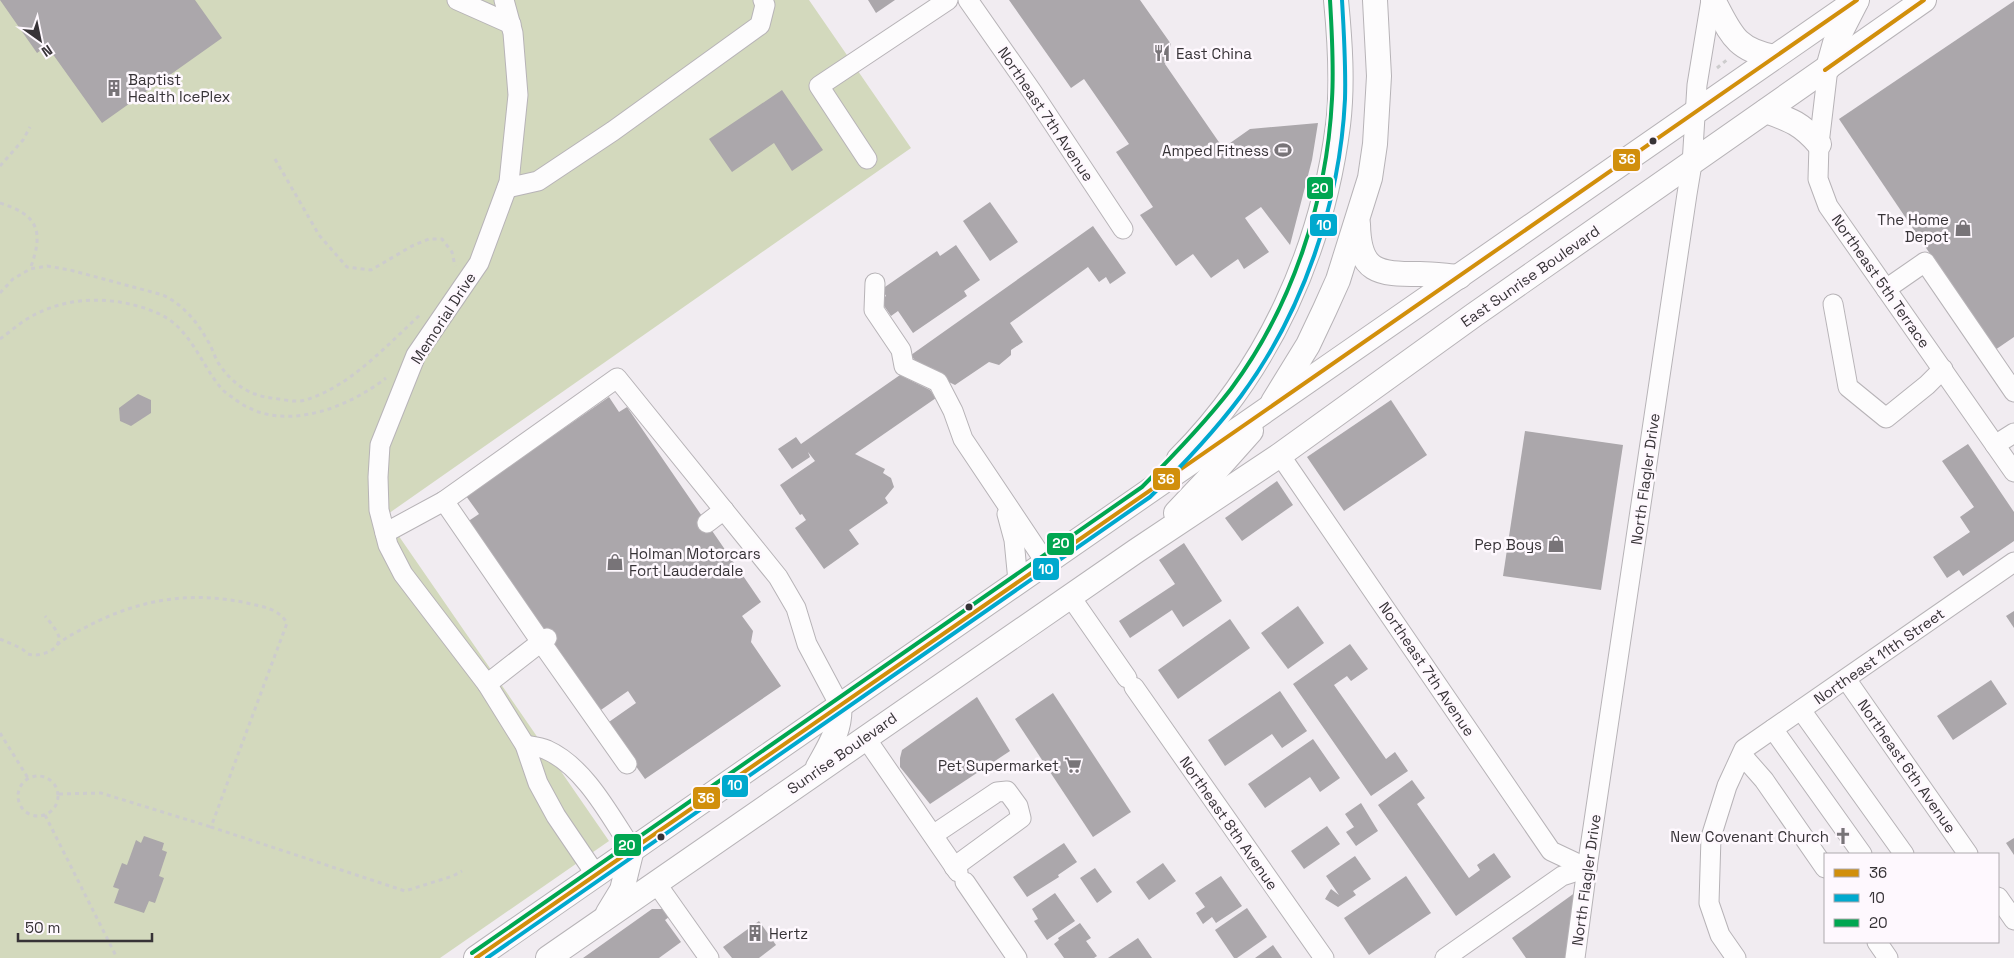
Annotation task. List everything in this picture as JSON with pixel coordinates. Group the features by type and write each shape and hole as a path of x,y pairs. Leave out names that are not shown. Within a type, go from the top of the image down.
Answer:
{"main road":[{"path":"1146,492 1184,454 1218,415 1248,375 1276,328 1299,278 1316,228 1329,178 1338,125 1340,63 1336,0"},
{"path":"1136,550 1210,477 1267,410 1308,345 1338,280 1370,178 1378,110 1379,76 1375,0"},
{"path":"1712,0 1732,36 1741,45 1752,52 1774,57"},
{"path":"476,958 1857,0"},
{"path":"1828,68 1835,43 1857,0"},
{"name":"East Sunrise Boulevard","path":"1136,550 1280,455 1474,315 1924,0"},
{"path":"1766,111 1799,124 1819,144"},
{"path":"1358,219 1358,236 1362,253 1368,263 1377,269 1402,275 1421,274 1459,277"},
{"name":"Sunrise Boulevard","path":"548,958 1136,550"},
{"path":"816,771 836,734 841,716 840,704"},
{"path":"604,919 622,890 632,849"}],"street":[{"path":"457,0 510,24"},
{"name":"Memorial Drive","path":"504,0 510,24 518,95 509,182 479,263 416,355 380,444 378,510 388,545 403,574 487,684 525,745 538,783 556,816 596,875"},
{"path":"507,188 538,181 613,131 752,31 760,25 765,5 763,0"},
{"path":"867,159 819,86 948,0"},
{"name":"Northeast 7th Avenue","path":"968,0 1033,93 1123,229"},
{"name":"North Flagler Drive","path":"1575,958 1692,164 1697,85 1712,0"},
{"name":"Northeast 5th Terrace","path":"1828,68 1819,144 1818,179 1828,206 2014,472"},
{"path":"1886,289 1925,262 2014,392"},
{"path":"875,283 874,310 901,350 904,366 938,382 953,411 962,439 1002,499 1015,526 1046,563"},
{"path":"1833,304 1848,387 1886,418 1926,386 1942,370"},
{"path":"385,533 444,501 616,378 783,584 796,608 807,644 840,704"},
{"path":"1995,444 2014,433"},
{"name":"Northeast 7th Avenue","path":"1280,455 1552,851 1587,868"},
{"path":"444,501 544,640 627,764"},
{"path":"707,523 724,510"},
{"path":"1015,526 1014,540 1018,582"},
{"name":"Northeast 11th Street","path":"1743,752 1773,729 2014,562"},
{"name":"Northeast 8th Avenue","path":"1070,596 1324,958"},
{"path":"487,684 544,640"},
{"name":"Northeast 6th Avenue","path":"1846,679 1967,853"},
{"path":"1801,710 1903,853"},
{"path":"1773,729 1861,853"},
{"path":"865,737 1017,958"},
{"path":"525,745 546,750 562,759 582,776 632,849"},
{"path":"1736,958 1720,935 1709,902 1711,837 1727,786 1743,752 1824,867"},
{"path":"932,835 997,792 1007,791 1018,806 1021,818 959,874"},
{"path":"1445,958 1562,876 1587,868"},
{"path":"656,883 709,958"},
{"path":"1999,898 2014,920"},
{"path":"1878,943 1888,958"}],"path":[{"path":"1717,68 1735,54"},
{"path":"0,166 23,140 30,127"},
{"path":"275,159 319,235 347,266 371,270 412,246 429,239 442,239 452,252 456,265 452,271"},
{"path":"0,203 28,215 38,232 37,250 30,269"},
{"path":"0,293 13,279 30,269 47,266 145,289 177,301 193,319 230,379 251,394 288,400 304,400 340,384 384,349 423,311"},
{"path":"0,339 34,315 68,302 108,300 150,309 177,325 222,389 244,406 270,415 307,415 347,402 388,377"},
{"path":"0,638 21,648 28,654 39,655 50,651 64,638 97,621 131,607 161,599 214,598 267,608 282,614 287,623 211,827"},
{"path":"46,616 58,634 57,645"},
{"path":"0,733 28,778"},
{"path":"41,775 53,782 59,794 56,807 45,815 31,816 21,808 18,795 19,788 28,778 41,775"},
{"path":"59,794 101,793 405,891 453,876 462,871"},
{"path":"45,815 117,958"}],"green space":[{"path":"0,0 809,0 911,148 385,516 609,841 440,958 0,958"}],"building":[{"name":"Baptist Health IcePlex","path":"0,0 195,0 222,38 102,123 47,46 37,53"},
{"path":"868,0 895,0 876,13"},
{"path":"1009,0 1140,0 1171,44 1165,64 1223,148 1250,129 1318,123 1312,160 1290,245 1261,207 1245,218 1269,252 1244,269 1238,259 1211,278 1193,254 1176,266 1140,215 1153,207 1116,152 1129,144 1084,79 1071,88"},
{"name":"The Home Depot","path":"2014,1 2014,337 1995,350 1839,119"},
{"path":"782,90 823,150 792,171 774,143 732,172 709,139"},
{"path":"990,202 1018,242 990,261 963,221"},
{"path":"1093,226 1126,273 1110,284 1106,277 1099,282 1088,267 1010,323 1023,342 1011,350 1011,355 999,365 989,362 955,385 920,368 911,355"},
{"path":"956,245 980,280 964,291 967,296 913,333 898,311 891,316 880,300 886,296 882,289 937,251 940,256"},
{"path":"900,375 930,390 936,398 855,454 885,469 883,473 891,478 894,487 885,498 888,503 849,530 859,544 824,569 795,528 806,520 802,514 800,515 780,485 815,461 808,452 810,457 792,469 778,449 796,437 801,444"},
{"path":"138,394 151,400 151,413 131,426 120,421 119,408"},
{"name":"Holman Motorcars Fort Lauderdale","path":"609,397 619,412 627,407 761,602 742,616 753,631 751,642 781,686 645,779 606,724 636,703 628,691 598,712 467,522 479,514 466,496"},
{"path":"1391,400 1427,455 1344,511 1307,457"},
{"path":"1525,431 1623,445 1601,590 1503,576"},
{"path":"1968,444 2014,512 2014,541 1963,576 1959,570 1947,578 1933,557 1970,532 1960,517 1974,507 1942,461"},
{"path":"1277,481 1293,505 1242,541 1225,518"},
{"path":"1184,543 1222,601 1183,627 1172,610 1130,638 1119,621 1175,584 1159,560"},
{"path":"1298,606 1324,643 1288,669 1261,633"},
{"path":"2014,611 2014,628 2006,616"},
{"path":"1230,619 1250,648 1178,699 1158,670"},
{"path":"1350,644 1368,669 1351,681 1347,676 1334,685 1386,759 1395,752 1408,771 1371,796 1293,684"},
{"path":"1991,680 2007,704 1953,740 1937,716"},
{"path":"1280,691 1307,731 1282,748 1272,734 1225,766 1208,740"},
{"name":"Pet Supermarket","path":"1053,693 1131,812 1093,837 1015,719"},
{"path":"977,697 1010,751 930,804 900,767 902,750"},
{"path":"1313,739 1340,778 1320,792 1310,777 1265,808 1248,784"},
{"path":"1412,780 1425,798 1417,804 1469,878 1480,870 1477,865 1494,853 1511,877 1456,916 1378,805"},
{"path":"1361,803 1378,831 1356,846 1346,832 1354,827 1345,814"},
{"path":"1327,826 1340,844 1304,869 1291,851"},
{"path":"144,836 164,843 162,850 167,852 159,876 164,878 155,903 149,901 144,913 114,903 119,889 113,887 122,863 127,865 136,840 141,843"},
{"path":"2014,838 2014,855 2006,843"},
{"path":"1064,843 1077,862 1058,875 1059,877 1027,897 1013,877"},
{"path":"1355,856 1371,879 1353,891 1356,895 1338,907 1325,899 1331,889 1339,895 1326,876"},
{"path":"1163,863 1176,881 1149,900 1136,882"},
{"path":"1095,868 1112,892 1097,903 1080,878"},
{"path":"1221,876 1242,906 1216,923 1212,917 1203,924 1196,913 1205,907 1195,893"},
{"path":"1406,876 1431,913 1369,955 1344,918"},
{"path":"1576,892 1568,958 1526,958 1512,938"},
{"path":"1055,893 1075,921 1047,940 1034,921 1038,919 1032,909"},
{"path":"1247,908 1267,937 1237,958 1234,958 1215,930"},
{"path":"652,909 663,909 669,917 665,920 681,942 659,958 583,958"},
{"name":"Hertz","path":"759,921 776,945 759,958 732,958 723,947"},
{"path":"1080,923 1091,938 1086,941 1097,956 1094,958 1064,958 1054,944 1059,940 1058,938"},
{"path":"1138,938 1152,958 1108,958"},
{"path":"1273,945 1282,958 1255,958"}],"transit line":[{"name":"20","path":"472,953 1142,487 1177,452 1221,402 1253,357 1272,323 1302,252 1323,176 1329,137 1333,74 1330,0"},
{"name":"10","path":"487,958 1150,497 1209,436 1241,396 1283,329 1300,293 1326,217 1342,138 1345,99 1342,0"},
{"name":"36","path":"476,958 1857,0"},
{"name":"36","path":"1825,70 1924,0"}],"place":[{"name":"East China","path":"1162,53"},
{"name":"Baptist Health IcePlex","path":"114,88"},
{"name":"Amped Fitness","path":"1283,150"},
{"name":"The Home Depot","path":"1963,228"},
{"name":"Pep Boys","path":"1556,544"},
{"name":"Holman Motorcars Fort Lauderdale","path":"615,562"},
{"name":"Pet Supermarket","path":"1073,765"},
{"name":"New Covenant Church","path":"1843,836"},
{"name":"Hertz","path":"755,933"}]}
